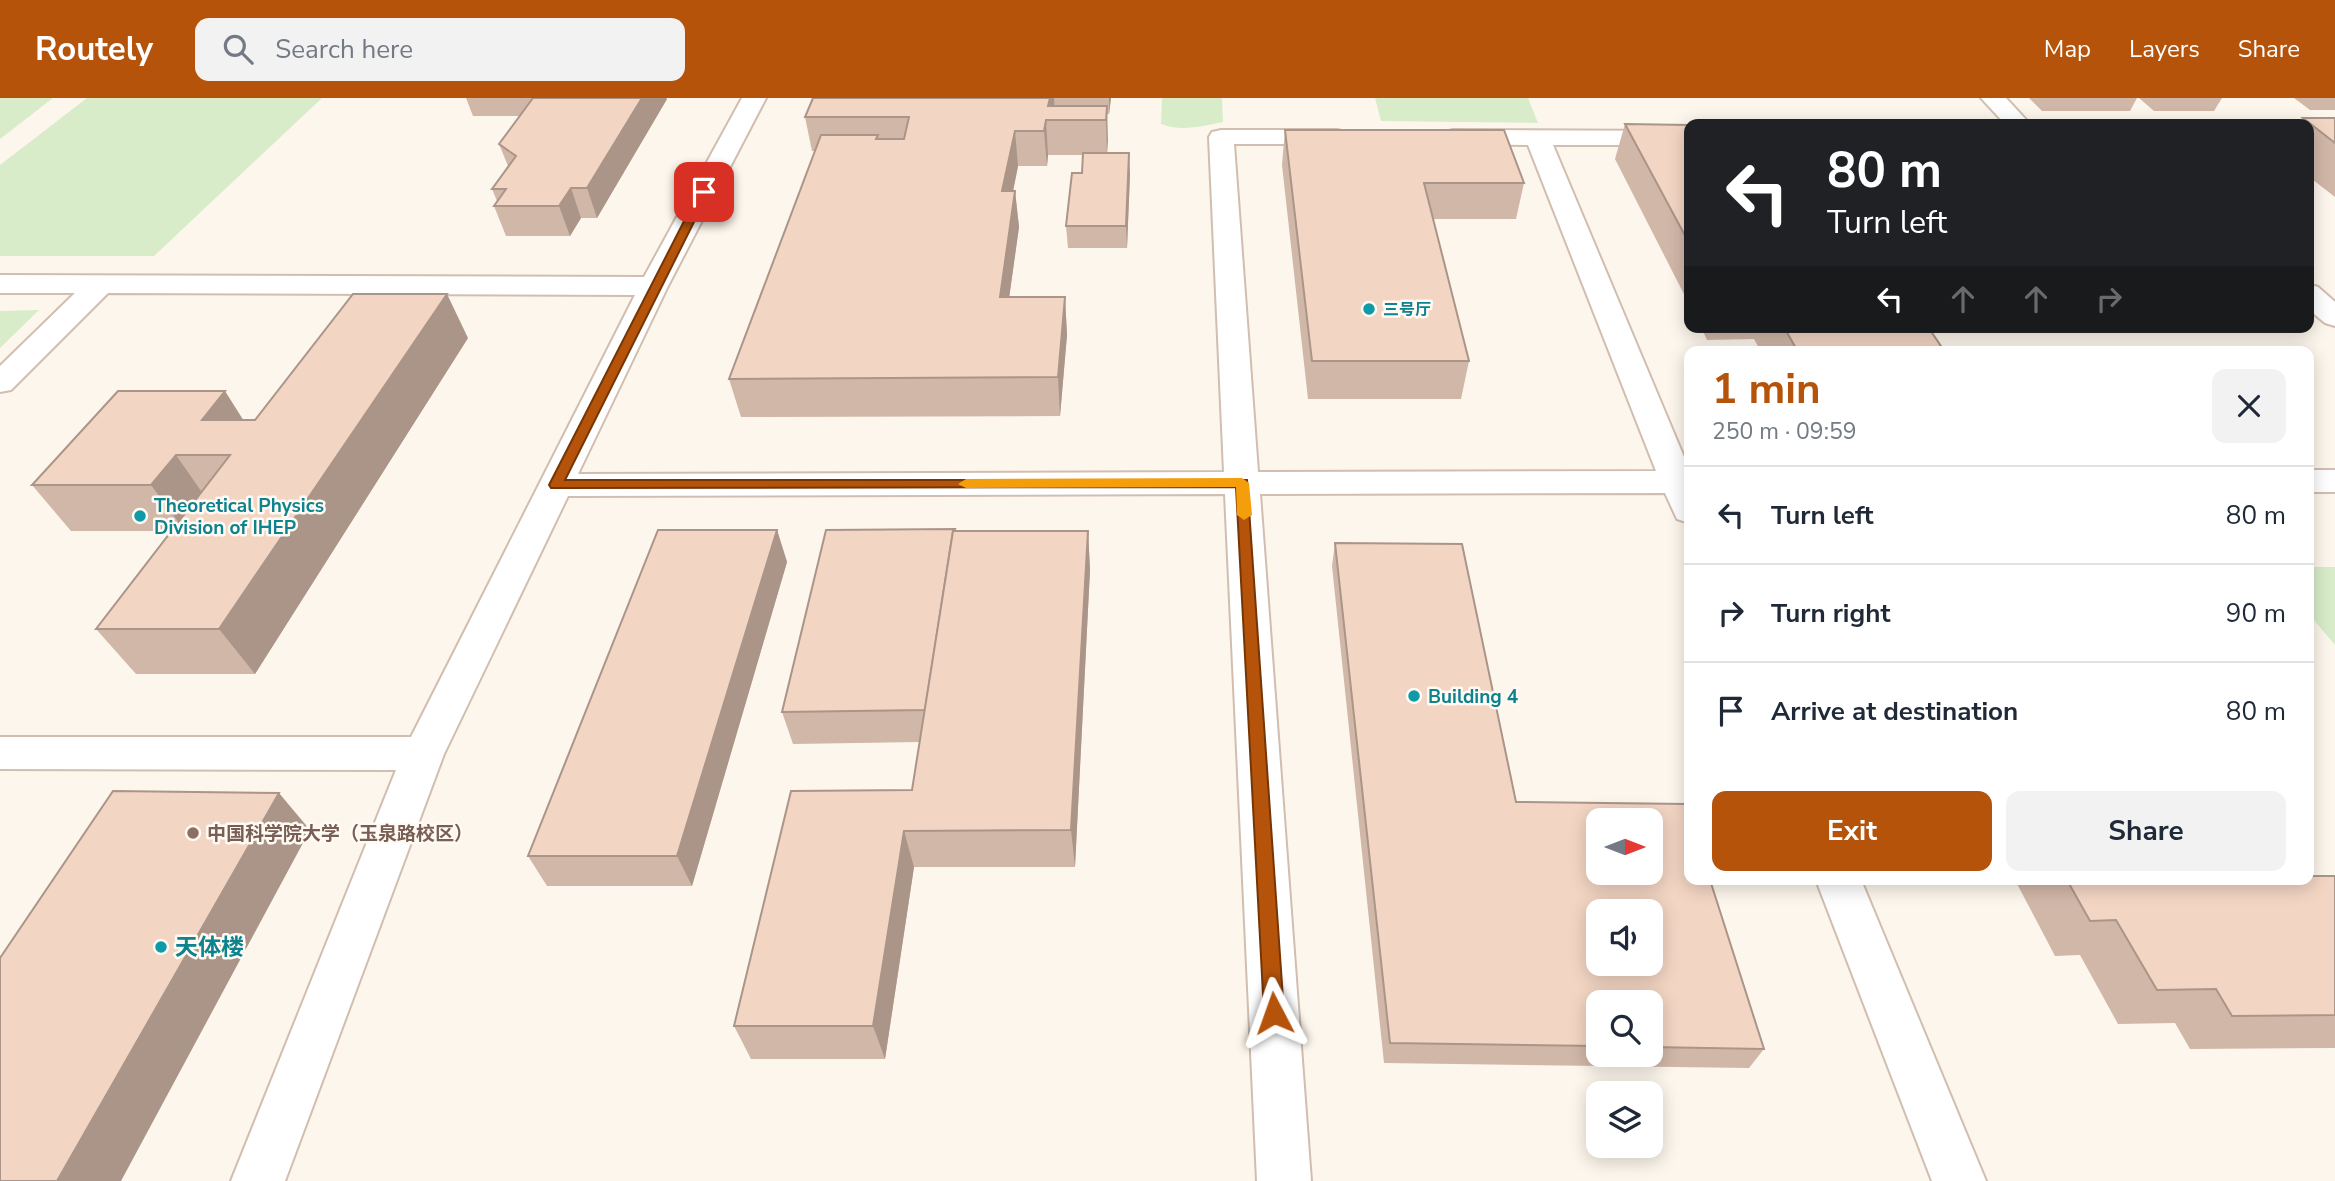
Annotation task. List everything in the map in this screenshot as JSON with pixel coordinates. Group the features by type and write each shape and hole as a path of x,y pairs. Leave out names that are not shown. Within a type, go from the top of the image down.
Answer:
{"street":[{"path":"258,1181 423,754 654,286 754,98"},
{"path":"1993,98 2013,119"},
{"path":"1284,1181 1221,137 1373,137"},
{"path":"1428,137 1684,138"},
{"path":"1538,138 1684,490"},
{"path":"0,284 654,286"},
{"path":"0,383 101,284"},
{"path":"2314,298 2335,317"},
{"path":"2314,481 2335,481"},
{"path":"556,485 1242,483 1684,492"},
{"path":"0,753 423,754"},
{"path":"1840,885 1959,1181"}],"green space":[{"path":"0,98 53,98 0,139"},
{"path":"87,98 322,98 154,256 0,256 0,165"},
{"path":"1162,98 1222,98 1223,122 1184,128 1161,124"},
{"path":"1375,98 1528,98 1538,123 1381,121"},
{"path":"39,310 0,348 0,311"},
{"path":"2314,567 2335,567 2335,645 2314,620"}],"building":[{"path":"533,98 642,98 587,188 571,188 559,206 494,206 506,189 492,189 516,156 499,144"},
{"path":"813,98 1050,98 1048,106 1107,106 1106,120 1046,120 1044,131 1015,131 1002,191 1015,191 1000,297 1065,297 1058,377 729,379 821,135 878,135 876,139 904,139 909,117 805,117"},
{"path":"2335,118 2335,143 2314,127 2314,119 2304,119"},
{"path":"1625,124 1684,125 1684,234"},
{"name":"三号厅","path":"1285,130 1504,130 1524,183 1424,183 1469,361 1312,361"},
{"path":"1083,153 1129,153 1126,226 1066,226 1072,173 1082,173"},
{"path":"353,294 447,294 219,629 96,629 230,455 176,455 151,485 32,485 118,391 225,391 202,420 255,420"},
{"path":"1787,333 1932,333 1941,346 1795,346"},
{"path":"955,529 925,710 782,712 826,530"},
{"path":"658,530 777,530 677,856 528,856"},
{"path":"953,531 1088,531 1071,830 904,831 873,1026 734,1026 791,791 912,790"},
{"name":"Building 4","path":"1335,543 1462,544 1516,802 1684,804 1684,885 1712,885 1764,1049 1663,1047 1663,990 1586,990 1586,1046 1390,1043"},
{"name":"天体楼","path":"113,791 279,793 57,1181 0,1181 0,958"},
{"path":"2314,876 2335,876 2335,1015 2232,1016 2216,989 2157,990 2116,920 2090,921 2070,885 2314,885"}],"slow traffic":[{"path":"966,484 1242,483 1244,515"}],"place":[{"name":"三号厅","path":"1369,309"},
{"name":"Theoretical Physics Division of IHEP","path":"140,516"},
{"name":"Building 4","path":"1414,696"},
{"name":"中国科学院大学（玉泉路校区）","path":"193,833"},
{"name":"天体楼","path":"161,947"}],"route":[{"path":"704,192 654,286 556,485 1242,483 1274,1013"}]}
